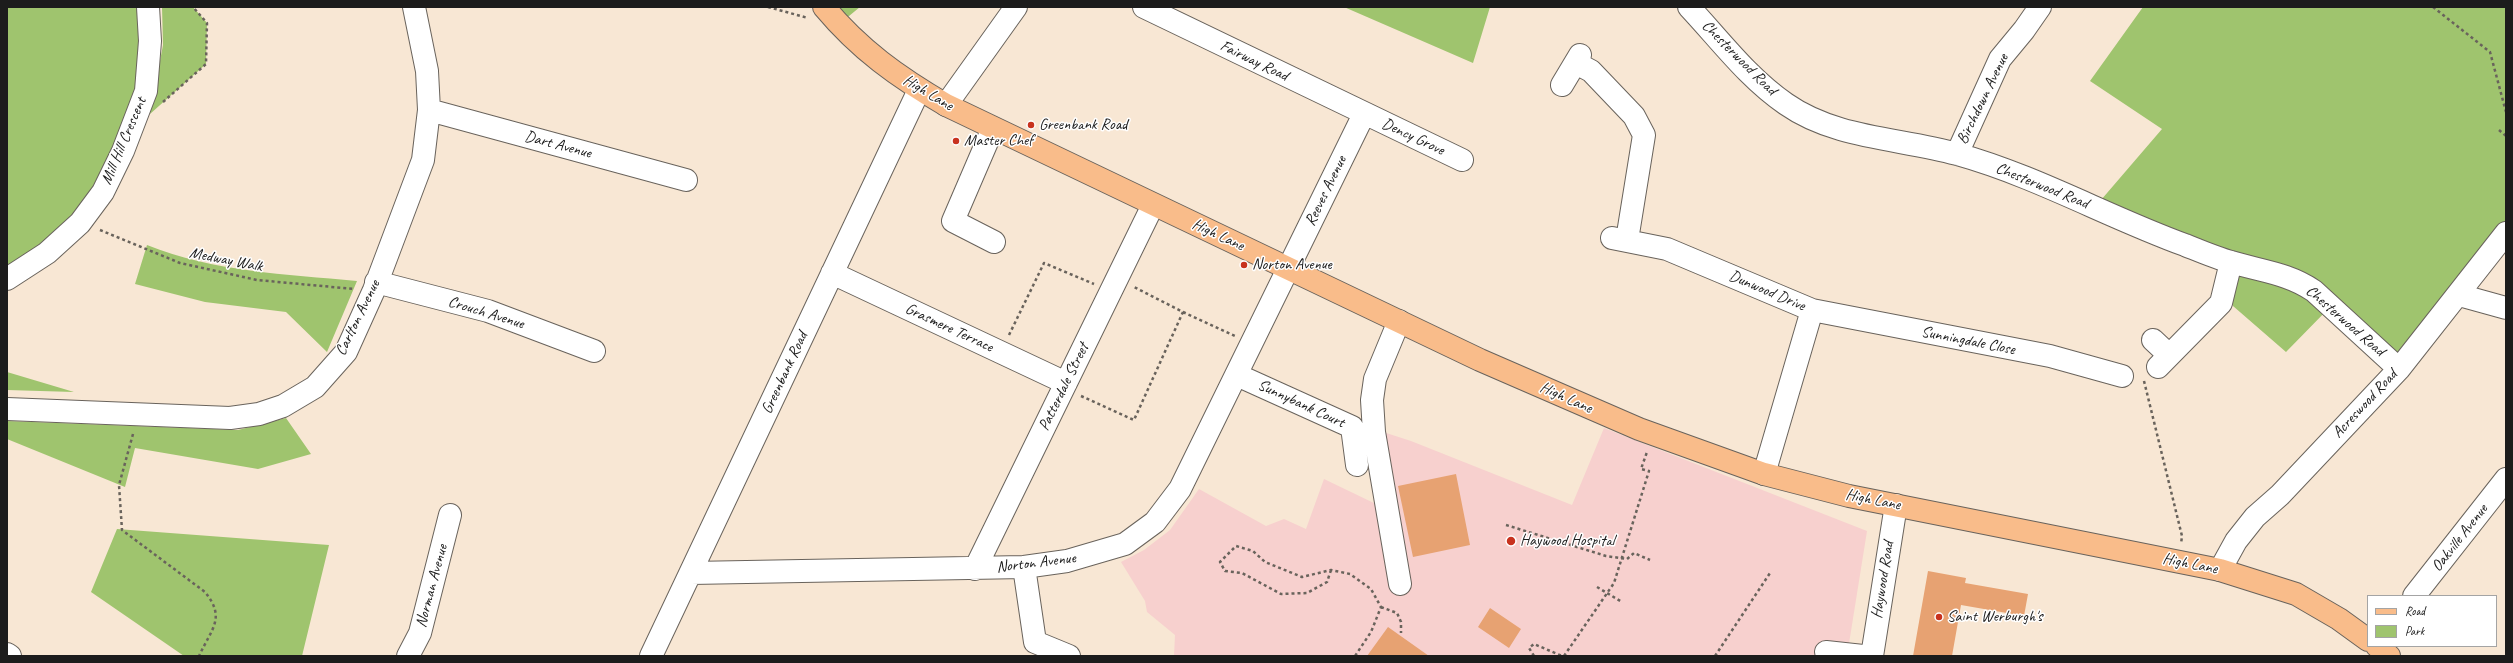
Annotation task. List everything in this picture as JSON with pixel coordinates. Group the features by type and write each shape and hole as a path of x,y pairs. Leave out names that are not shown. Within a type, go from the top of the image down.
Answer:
{"main road":[{"name":"High Lane","path":"824,7 838,25 864,50 919,90 946,105 1480,360 1653,435 1764,474 1849,496 2220,570 2296,594 2339,619 2367,639"},
{"path":"2378,647 2388,656"}],"street":[{"name":"Mill Hill Crescent","path":"7,279 47,253 80,223 103,192 120,158 146,90 150,40 148,7"},
{"name":"Carlton Avenue","path":"7,409 230,418 259,414 283,406 315,387 346,352 375,286 423,160 429,110 427,71 414,7"},
{"path":"946,105 1016,7"},
{"name":"Fairway Road","path":"1144,7 1364,114"},
{"name":"Chesterwood Road","path":"1689,7 1757,81 1787,104 1834,128 1957,154 2044,184 2148,232 2231,262 2282,274 2300,281 2314,291 2399,368"},
{"name":"Birchdown Avenue","path":"1957,154 2000,59 2024,30 2040,7"},
{"name":"Dunwood Drive","path":"1562,85 1578,59 1634,116 1644,135 1620,239 1667,249 1812,310 1764,474"},
{"name":"Greenbank Road","path":"651,656 919,90"},
{"name":"Dart Avenue","path":"429,110 686,180"},
{"name":"Dency Grove","path":"1364,114 1462,160"},
{"name":"Reeves Avenue","path":"1288,267 1364,114"},
{"path":"993,128 953,221 994,242"},
{"name":"Patterdale Street","path":"975,569 1153,205"},
{"name":"Acreswood Road","path":"2220,570 2236,541 2255,517 2280,495 2399,368 2459,295 2506,234"},
{"path":"2153,340 2164,361 2221,303 2231,262"},
{"name":"Norton Avenue","path":"691,573 1024,567 1067,562 1125,544 1155,522 1180,489 1237,375 1288,267"},
{"name":"Grasmere Terrace","path":"832,273 1001,352 1065,386"},
{"name":"Crouch Avenue","path":"375,286 488,311 594,351"},
{"path":"2459,295 2506,308"},
{"name":"Sunningdale Close","path":"1812,310 2050,356 2122,376"},
{"path":"1399,321 1375,379 1372,400 1374,432 1400,584"},
{"name":"Sunnybank Court","path":"1237,375 1352,427 1357,465"},
{"name":"Oakville Avenue","path":"2415,595 2506,479"},
{"name":"Haywood Road","path":"1872,656 1896,505"},
{"name":"Norman Avenue","path":"408,656 420,632 450,514"},
{"path":"1024,567 1035,642 1069,656"},
{"path":"1826,652 1863,656"}],"path":[{"path":"160,105 206,64 207,22 194,7"},
{"path":"768,7 783,13 838,25"},
{"path":"2433,7 2490,52 2506,112"},
{"path":"2499,130 2506,136"},
{"name":"Medway Walk","path":"80,223 180,263 257,280 375,286"},
{"path":"1001,352 1044,263 1114,285 1183,312 1252,343"},
{"path":"1065,386 1134,420 1183,312"},
{"path":"2122,376 2144,378 2182,536 2180,562"},
{"path":"138,414 119,485 122,530 205,592 215,605 217,616 200,656"},
{"path":"1534,656 1529,648 1534,644 1563,656 1614,583 1649,471 1641,469 1653,435"},
{"path":"1506,525 1606,556 1628,559 1634,553 1650,560"},
{"path":"1331,570 1327,582 1307,593 1281,594 1242,573 1225,571 1220,562 1236,546 1253,551 1265,562 1302,577 1331,570 1350,574 1371,590 1381,607 1397,613 1401,622 1401,634"},
{"path":"1715,656 1770,573"},
{"path":"1597,587 1622,602"},
{"path":"1355,656 1371,632 1381,607"}],"shaded area":[{"name":"Haywood Hospital","path":"1604,428 1867,531 1847,656 1174,656 1175,635 1147,612 1145,601 1121,562 1144,550 1170,530 1199,489 1266,526 1284,519 1306,529 1324,479 1378,505 1380,431 1411,441 1572,505"}],"green space":[{"path":"7,7 148,7 143,97 100,196 7,279"},
{"path":"162,7 193,7 207,23 206,64 150,114 163,45"},
{"path":"826,7 860,7 838,25"},
{"path":"1344,7 1490,7 1473,63"},
{"path":"2143,7 2506,7 2506,234 2399,369 2331,306 2286,352 2233,306 2231,262 2095,207 2162,129 2090,81"},
{"path":"147,245 172,254 224,266 277,274 357,281 327,352 286,312 205,302 135,284"},
{"path":"7,372 74,392 7,390"},
{"path":"286,418 311,454 258,469 135,448 125,487 7,439 7,421 238,430"},
{"path":"117,529 329,545 302,656 184,656 91,592"}],"building":[{"path":"1456,474 1470,545 1413,557 1398,486"},
{"name":"Saint Werburgh's","path":"1928,571 1966,578 1965,583 2028,594 2024,616 1961,605 1952,656 1913,656"},
{"path":"1490,608 1521,629 1509,648 1478,627"},
{"path":"1388,627 1429,656 1367,656"}],"place":[{"name":"Greenbank Road","path":"1031,125"},
{"name":"Master Chef","path":"956,141"},
{"name":"Norton Avenue","path":"1244,265"},
{"name":"Haywood Hospital","path":"1511,541"},
{"name":"Saint Werburgh's","path":"1939,617"}]}
